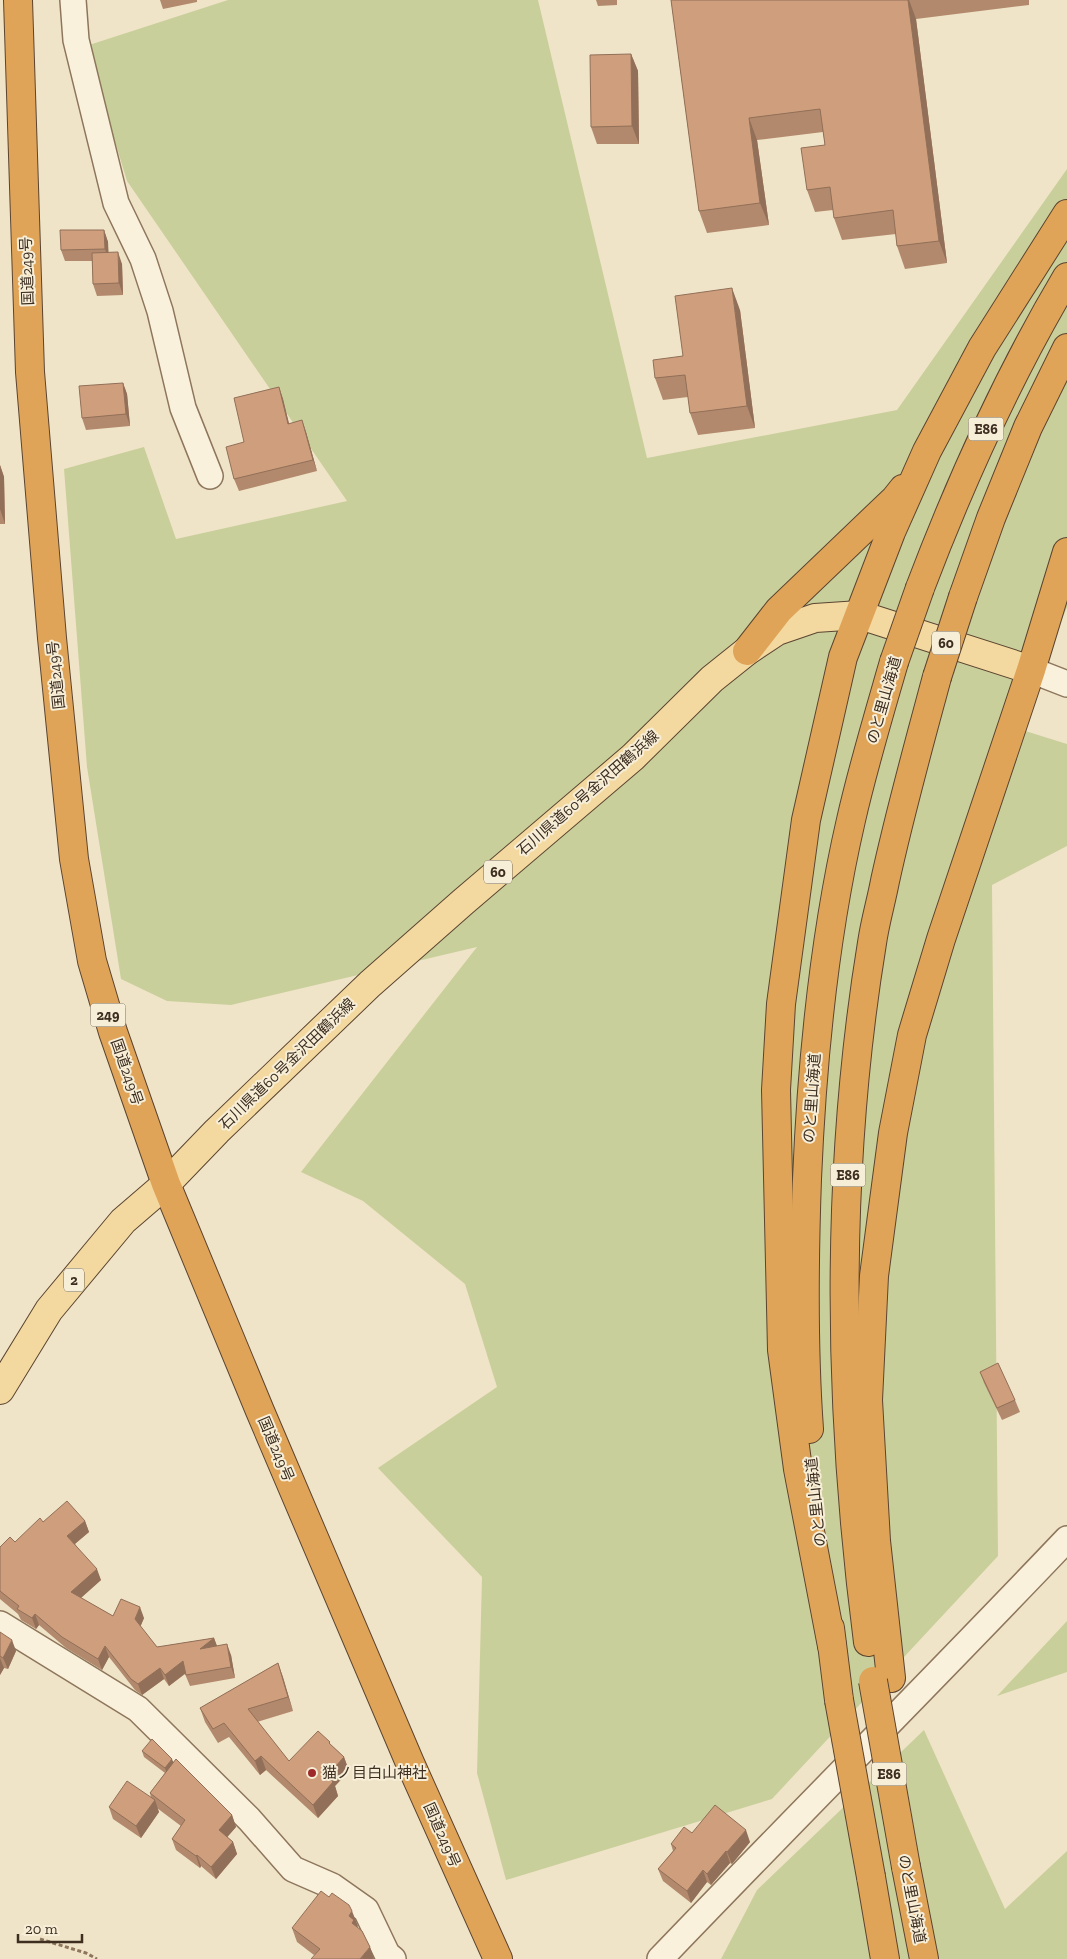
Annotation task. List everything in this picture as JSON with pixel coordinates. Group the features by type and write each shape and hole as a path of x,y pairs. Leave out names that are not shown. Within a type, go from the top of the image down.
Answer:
{"highway":[{"name":"国道249号","path":"18,0 30,372 52,638 74,859 92,961 113,1032 166,1184 406,1754 498,1959"},
{"path":"832,1646 798,1469 782,1350 776,1090 782,1004 806,820 843,657 891,532 921,465 982,348 1067,214"},
{"name":"のと里山海道","path":"885,1959 839,1700 818,1530 805,1369 804,1271 815,1043 829,935 851,821 894,662 951,508 994,412 1036,329 1067,277"},
{"name":"E86","path":"882,1679 855,1529 845,1382 844,1282 850,1150 858,1047 872,941 897,828 937,677 963,597 991,518 1028,427 1067,348"},
{"path":"746,651 779,610 895,500 921,465"},
{"path":"882,1679 868,1400 874,1276 893,1132 912,1035 929,978 1031,670 1067,552"},
{"name":"のと里山海道","path":"882,1679 893,1794 924,1959"}],"main road":[{"name":"石川県道60号金沢田鶴浜線","path":"166,1184 217,1131 370,984 633,757 712,679 746,651 778,632 815,618 860,615"},
{"name":"60","path":"860,615 1031,670"},
{"name":"2","path":"0,1390 49,1310 123,1221 166,1184"}],"street":[{"path":"74,0 76,40 116,203 143,259 160,311 183,408 210,476"},
{"path":"1031,670 1067,684"},
{"path":"660,1959 802,1811 940,1673 1067,1539"},
{"path":"0,1624 138,1709 249,1819 293,1869 332,1886 366,1910 387,1954 393,1959"}],"path":[{"path":"40,1939 86,1953 97,1959"}],"green space":[{"path":"228,0 538,0 647,458 897,410 1067,169 1067,607 1019,729 1067,744 1067,846 992,885 998,1556 772,1799 506,1880 477,1773 482,1577 378,1468 497,1387 465,1284 363,1201 301,1172 477,947 231,1005 167,1001 121,979 87,767 64,469 144,447 176,539 347,501 127,181 86,46"},
{"path":"1067,1621 1067,1672 997,1696"},
{"path":"924,1730 1005,1909 1067,1851 1067,1959 721,1959 757,1890"}],"building":[{"path":"671,0 908,0 939,241 897,246 893,210 834,218 830,187 807,190 801,148 825,145 820,109 749,118 760,203 699,211"},
{"path":"631,54 632,126 591,127 590,55"},
{"path":"60,230 104,230 105,249 61,250"},
{"path":"118,252 119,283 93,284 92,253"},
{"path":"732,288 747,406 690,413 685,375 655,378 653,360 683,356 675,296"},
{"path":"123,383 126,414 82,418 79,386"},
{"path":"279,387 288,424 302,420 313,460 234,479 226,447 244,442 234,398"},
{"path":"998,1363 1015,1400 997,1408 980,1372"},
{"path":"67,1501 85,1521 67,1536 97,1569 71,1592 113,1616 121,1599 140,1607 135,1619 157,1647 214,1638 200,1649 227,1644 231,1667 186,1675 183,1661 165,1675 160,1668 138,1684 131,1679 105,1646 98,1659 62,1637 35,1614 32,1618 17,1609 19,1606 0,1591 0,1547 10,1537 15,1542 40,1518 43,1522"},
{"path":"0,1632 12,1640 3,1658 0,1656"},
{"path":"278,1663 288,1697 248,1709 289,1761 318,1731 344,1757 327,1776 333,1782 313,1805 261,1756 255,1761 224,1723 213,1729 200,1708"},
{"path":"152,1739 172,1759 165,1768 142,1751"},
{"path":"176,1759 232,1815 219,1830 233,1842 211,1867 197,1855 172,1839 185,1820 150,1793"},
{"path":"127,1781 155,1800 136,1826 109,1807"},
{"path":"715,1805 746,1830 707,1874 703,1870 687,1891 658,1869 676,1848 671,1844 684,1827 692,1833"},
{"path":"321,1891 329,1897 332,1893 349,1905 352,1911 349,1916 354,1920 352,1923 362,1931 370,1947 360,1959 311,1959 320,1949 292,1928"}],"place":[{"name":"猫ノ目白山神社","path":"312,1773"}]}
